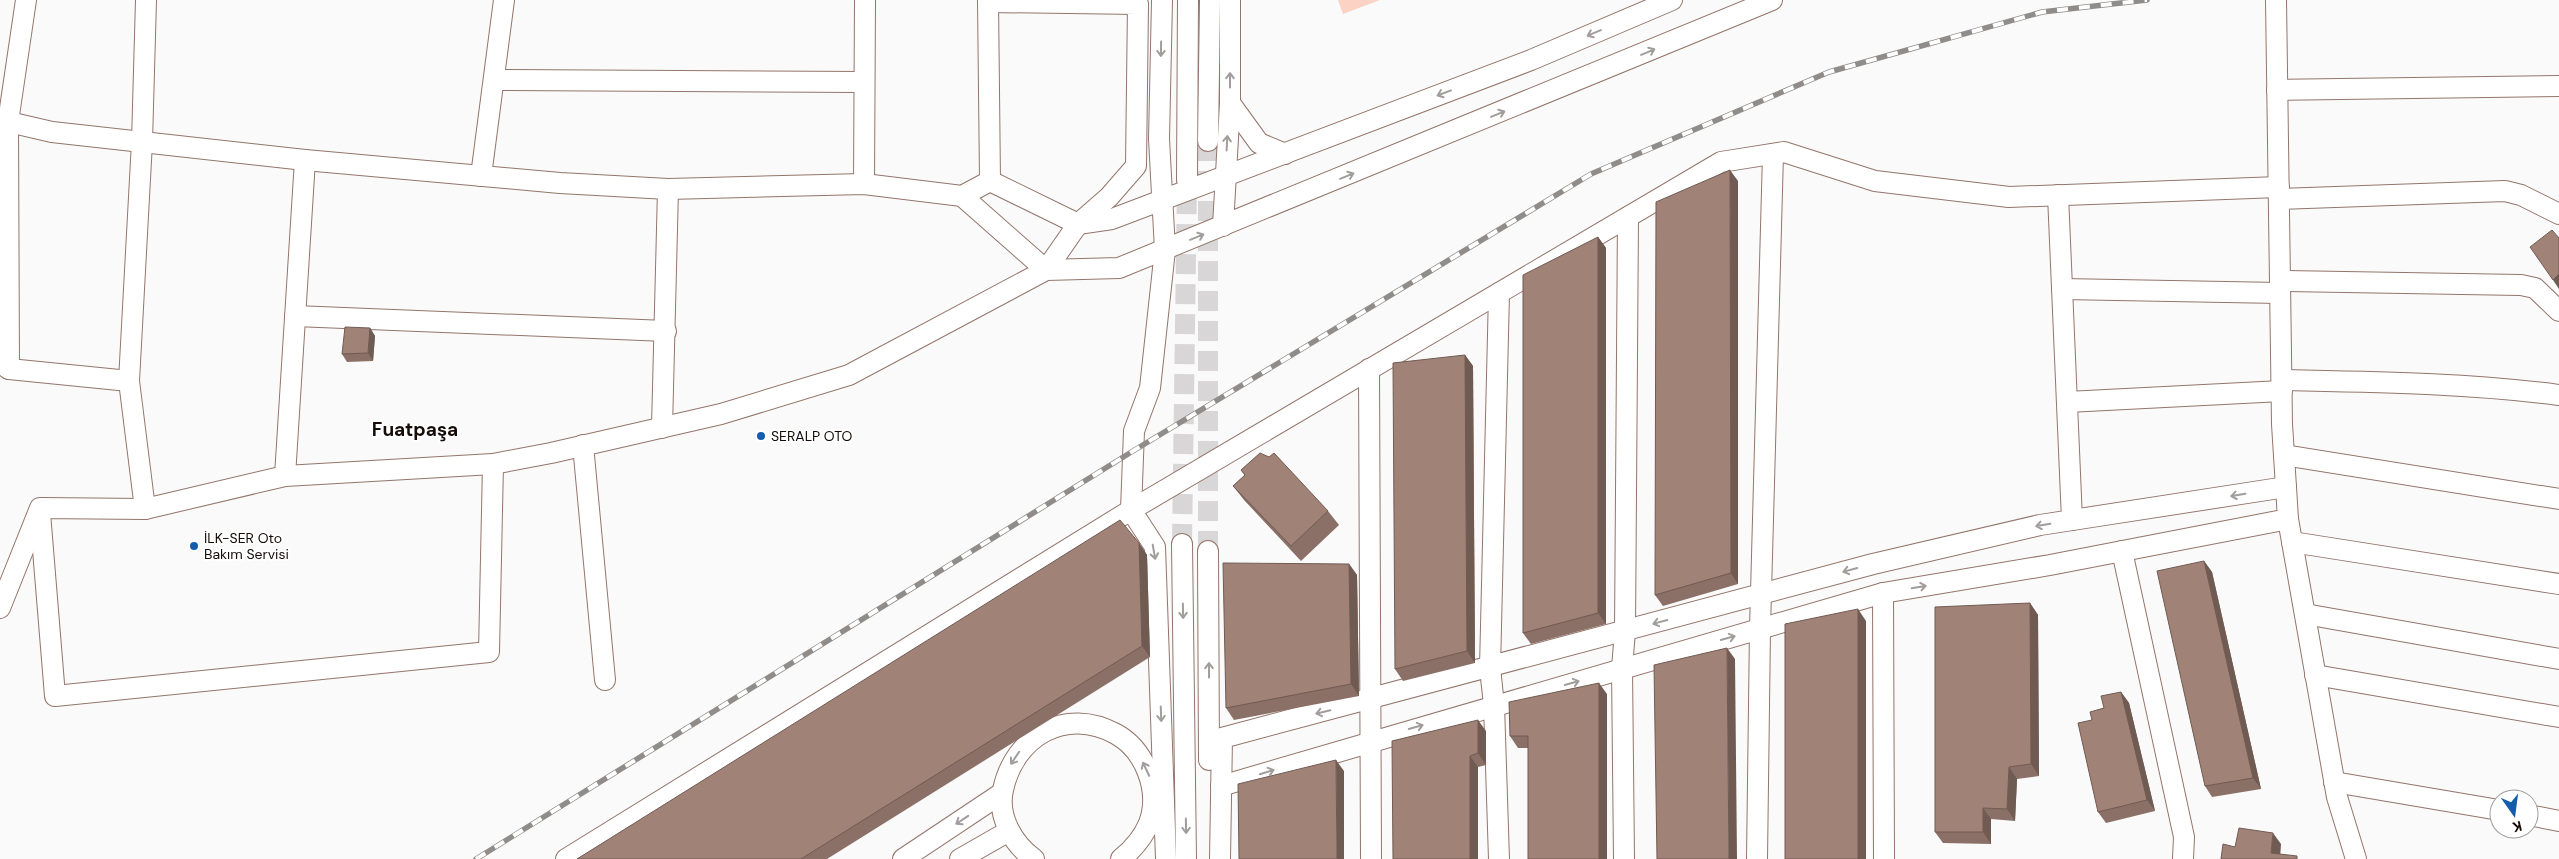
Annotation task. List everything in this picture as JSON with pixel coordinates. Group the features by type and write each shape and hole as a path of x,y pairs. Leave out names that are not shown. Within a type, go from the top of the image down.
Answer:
{"street":[{"path":"26,0 9,56 4,121 5,366 129,381"},
{"path":"145,509 129,381 142,142 146,0"},
{"path":"482,176 504,0"},
{"path":"864,184 863,82 865,0"},
{"path":"1162,0 1159,139 1165,250 1150,388 1134,431 1131,510 1155,547 1166,859"},
{"path":"1187,180 1188,0"},
{"path":"1208,142 1210,0"},
{"path":"1223,226 1230,103 1230,0"},
{"path":"990,180 1078,224 1112,219 1531,60 1672,0"},
{"path":"40,508 145,509 285,476 493,464 722,414 850,375 1046,270 1119,268 1772,0"},
{"path":"2276,0 2282,385 2288,519 2334,782 2356,859"},
{"path":"990,180 988,1 1138,4 1136,166 1109,197 1078,224 1046,270"},
{"path":"494,80 863,82"},
{"path":"2278,90 2559,86"},
{"path":"1230,103 1259,143 1285,154"},
{"path":"4,121 52,132 305,160 482,176 668,189 864,184 962,196 1046,270"},
{"path":"566,859 1131,510 1721,162 1784,152 1875,181 2009,197 2505,191 2521,195 2559,214"},
{"path":"1757,859 1760,628 1773,154"},
{"path":"285,476 305,160"},
{"path":"962,196 990,180"},
{"path":"662,428 666,331 668,189"},
{"path":"2058,195 2072,520"},
{"path":"1624,859 1622,668 1625,631 1628,217"},
{"path":"2062,289 2520,285 2535,288 2559,311"},
{"path":"1499,293 1490,668 1494,705 1499,859"},
{"path":"295,316 666,331"},
{"path":"1369,369 1369,741 1371,859"},
{"path":"2067,402 2282,385 2440,383 2559,395"},
{"path":"583,445 606,680"},
{"path":"2284,455 2559,499"},
{"path":"40,508 55,696 489,652 493,464"},
{"path":"1220,859 1222,738 1762,594 2040,524 2286,488"},
{"path":"0,608 40,508"},
{"path":"1221,786 1369,741 1882,593 2122,551 2288,519"},
{"path":"2292,542 2559,584"},
{"path":"1182,544 1186,859"},
{"path":"1208,551 1210,859"},
{"path":"2122,551 2184,837 2183,859"},
{"path":"1882,593 1884,859"},
{"path":"2304,614 2559,659"},
{"path":"2316,675 2559,717"},
{"path":"1034,859 1024,852 1009,831 1003,812 1002,792 1008,768 1022,747 1043,732 1067,724 1084,724 1093,725 1116,734 1136,750 1148,772 1153,798 1149,823 1137,845 1121,859"},
{"path":"2334,782 2489,808"},
{"path":"903,859 1002,792"},
{"path":"2539,818 2559,821"},
{"path":"960,859 1009,831"}],"shaded area":[{"path":"1338,0 1380,0 1343,14"}],"building":[{"path":"1730,170 1731,573 1655,595 1656,202"},
{"path":"2552,230 2559,238 2559,274 2553,280 2530,247"},
{"path":"1598,237 1598,613 1523,633 1523,275"},
{"path":"345,327 370,328 368,353 342,354"},
{"path":"1465,355 1467,651 1395,669 1393,363"},
{"path":"1260,453 1269,457 1274,453 1328,511 1291,546 1233,486 1245,475 1241,470"},
{"path":"1120,520 1139,543 1142,646 801,859 577,859"},
{"path":"2204,561 2253,778 2205,786 2157,571"},
{"path":"1223,563 1349,564 1351,684 1226,708"},
{"path":"2030,603 2031,764 2009,767 2007,809 1983,808 1983,832 1935,832 1935,607"},
{"path":"1858,609 1858,859 1785,859 1785,624"},
{"path":"1727,648 1729,859 1657,859 1654,665"},
{"path":"1599,683 1599,859 1528,859 1528,736 1510,736 1509,702"},
{"path":"2121,692 2147,800 2098,812 2078,723 2092,720 2090,712 2104,708 2101,696"},
{"path":"1478,720 1478,753 1470,756 1470,859 1393,859 1392,741"},
{"path":"1336,760 1337,859 1239,859 1238,784"},
{"path":"2239,828 2273,833 2271,853 2297,856 2297,859 2221,859 2223,844 2235,847"}],"tunnel":[{"path":"1208,141 1208,551"},
{"path":"1182,544 1187,180"}],"railway":[{"path":"476,859 1133,451 1591,174 1829,72 2042,12 2147,0"}],"place":[{"name":"SERALP OTO","path":"761,436"},
{"name":"İLK-SER Oto Bakım Servisi","path":"194,546"}],"district":[{"name":"Fuatpaşa","path":"415,429"}]}
